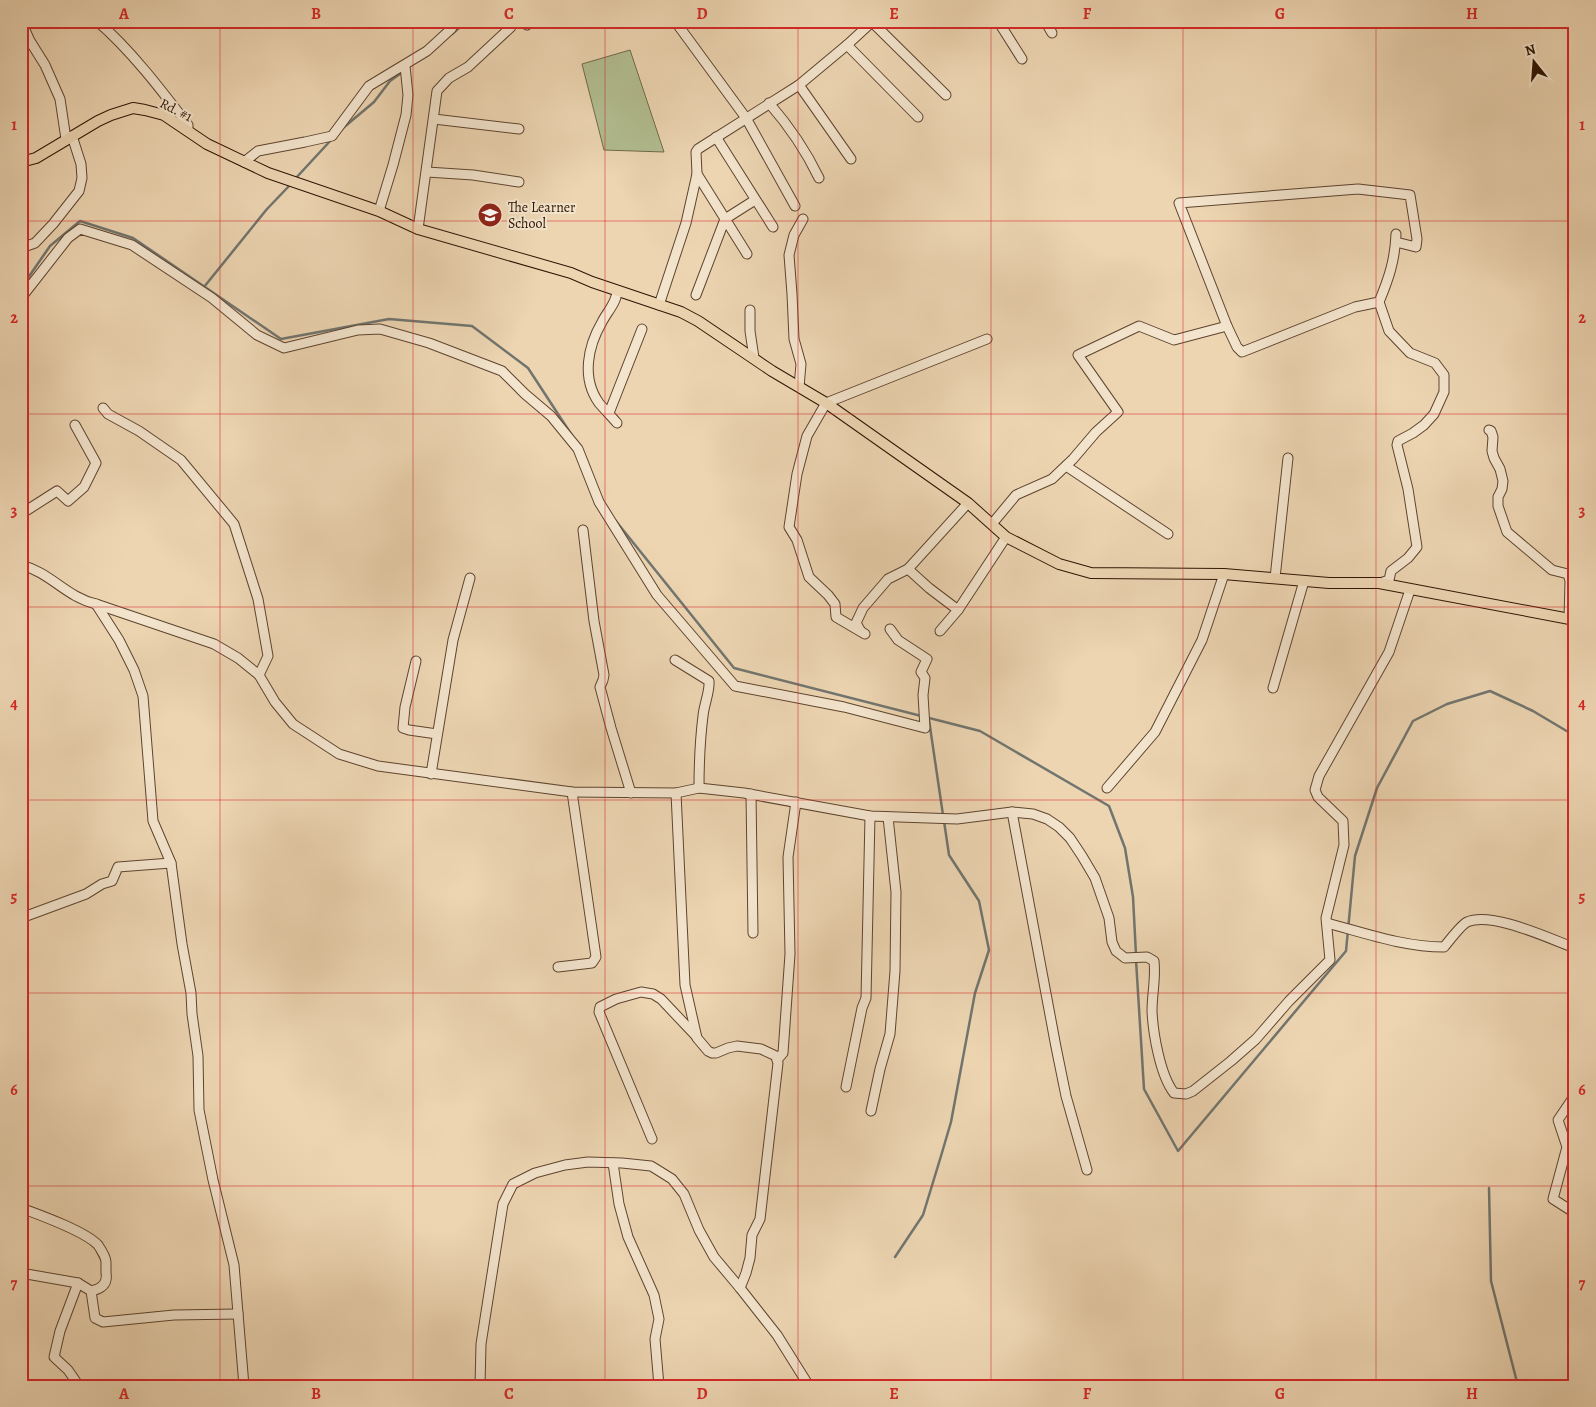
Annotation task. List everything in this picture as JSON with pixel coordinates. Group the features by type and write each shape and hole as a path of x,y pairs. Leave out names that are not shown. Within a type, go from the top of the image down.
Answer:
{"main road":[{"name":"Rd. #1","path":"21,162 36,158 98,121 133,108 164,115 207,144 268,173 294,183 379,211 418,229 571,273 617,291 681,312 826,403 968,503 1006,537 1059,564 1092,573 1224,574 1329,583 1379,583 1572,620"}],"street":[{"path":"21,21 30,41 45,65 60,100 69,138 81,164 82,178 79,191 54,224 35,243 21,248"},
{"path":"97,21 112,33 166,96 188,125 188,131"},
{"path":"418,229 437,91 449,78 468,67 511,27 506,21"},
{"path":"675,21 746,118 795,206"},
{"path":"659,305 686,222 696,174 696,152 698,149 799,85 848,45 873,21 946,95"},
{"path":"998,21 1022,59"},
{"path":"1045,21 1052,33"},
{"path":"244,162 258,151 332,136 370,86 427,51 453,24"},
{"path":"848,45 918,117"},
{"path":"379,211 406,115 408,96 405,66"},
{"path":"799,85 851,159"},
{"path":"769,103 785,121 810,159 819,178"},
{"path":"434,119 519,129"},
{"path":"716,137 773,227"},
{"path":"426,172 473,175 520,182"},
{"path":"696,174 747,254"},
{"path":"1379,302 1355,307 1242,352 1237,347 1226,326 1179,203 1358,189 1410,195 1417,239 1416,247 1396,238 1395,256 1389,278 1379,302 1389,331 1410,353 1434,363 1444,375 1444,392 1434,414 1429,420 1414,432 1398,441 1397,445 1408,490 1417,547 1408,558 1391,571 1389,580 1379,583"},
{"path":"696,296 725,219 755,200"},
{"path":"799,387 801,364 794,339 789,255 792,242 803,219"},
{"path":"21,298 68,238 80,229 132,245 212,298 257,334 284,348 358,330 380,329 429,343 502,372 551,416 578,450 600,502 657,595 735,686 844,707 925,728 923,695 926,678 921,672 927,659 898,640 890,629"},
{"path":"617,291 614,302 595,337 587,365 593,392 598,402 618,423"},
{"path":"750,310 750,331 754,358"},
{"path":"992,524 1016,495 1052,479 1073,459 1096,432 1118,412 1078,355 1139,326 1174,340 1226,326"},
{"path":"609,413 642,329"},
{"path":"968,503 908,569 888,579 863,608 856,622 863,632 836,617 835,604 808,577 797,540 789,527 797,474 807,436 826,403 986,339"},
{"path":"103,408 108,414 139,431 182,460 234,524 258,599 268,656 259,675"},
{"path":"21,514 57,491 68,501 84,487 96,463 75,425"},
{"path":"1489,430 1493,437 1492,451 1500,468 1503,481 1498,497 1498,506 1507,532 1552,570 1568,574 1572,620"},
{"path":"1275,578 1288,458"},
{"path":"1066,466 1168,534"},
{"path":"583,530 594,621 604,675 600,686 610,728 631,793"},
{"path":"940,631 958,610 1006,537"},
{"path":"21,565 31,567 83,601 214,644 238,658 259,675 275,702 293,724 339,754 378,766 572,792 676,794 698,788 751,794 870,816 956,819 1012,812 1033,814 1047,819 1070,838 1095,878 1109,918 1112,942 1116,951 1125,958 1147,958 1154,961 1152,1010 1154,1030 1166,1080 1174,1093 1186,1094 1203,1084 1256,1039 1289,1001 1330,960 1326,918 1344,845 1343,822 1318,797 1315,790 1319,776 1389,652 1410,590"},
{"path":"908,569 928,588 958,610"},
{"path":"1107,788 1155,732 1202,640 1224,574"},
{"path":"431,774 453,640 470,578"},
{"path":"1273,688 1304,580"},
{"path":"96,604 119,640 134,670 143,696 153,821 171,863 191,993 198,1056 199,1110 213,1180 234,1265 244,1386"},
{"path":"675,660 709,681 710,686 703,714 698,788"},
{"path":"416,661 405,707 403,728 437,734"},
{"path":"558,968 592,963 596,957 572,792"},
{"path":"676,794 685,985 697,1038"},
{"path":"751,794 753,933"},
{"path":"777,1060 783,1053 784,1043 790,954 788,857 796,802"},
{"path":"1012,812 1066,1096 1087,1170"},
{"path":"846,1087 862,1008 866,998 870,816"},
{"path":"872,1111 880,1069 890,1034 895,972 896,892 888,817"},
{"path":"21,918 86,894 102,884 112,881 118,867 171,863"},
{"path":"1327,923 1418,946 1444,947 1467,922 1483,920 1507,923 1575,948"},
{"path":"652,1139 599,1012 600,1007 616,999 641,992 653,994 661,999 708,1051 716,1053 737,1046 761,1049 776,1056 777,1079 760,1220 752,1235 748,1265 740,1288"},
{"path":"1575,1095 1558,1120 1567,1147 1554,1199 1575,1213"},
{"path":"480,1386 481,1344 503,1204 512,1184 535,1173 565,1164 588,1162 651,1166 672,1179 684,1194 699,1230 714,1257 777,1334 809,1386"},
{"path":"613,1163 623,1220 628,1237 654,1295 659,1319 655,1339 659,1386"},
{"path":"21,1208 86,1235 98,1246 106,1261 107,1279 104,1285 91,1291 78,1283 21,1273"},
{"path":"78,1283 60,1331 54,1357 68,1370 79,1386"},
{"path":"91,1291 95,1318 103,1322 174,1315 238,1314"}],"green space":[{"path":"630,50 664,152 604,150 582,64"}],"waterway":[{"path":"452,34 467,21"},
{"path":"343,128 374,102 390,81 404,71"},
{"path":"295,179 332,139"},
{"path":"204,287 267,209 290,185"},
{"path":"21,288 50,246 80,221 133,238 281,339 389,319 472,326 528,368 575,440"},
{"path":"615,520 734,668 980,731 1109,806 1125,848 1133,897 1136,955"},
{"path":"1136,960 1144,1089 1178,1151 1346,951 1355,856 1377,788 1413,721 1447,704 1490,691 1533,711 1575,736"},
{"path":"929,720 943,815"},
{"path":"895,1257 923,1215 951,1122 975,993 989,950 979,901 949,855 944,821"},
{"path":"1489,1188 1491,1281 1518,1386"}],"place":[{"name":"The Learner School","path":"490,215"}]}
